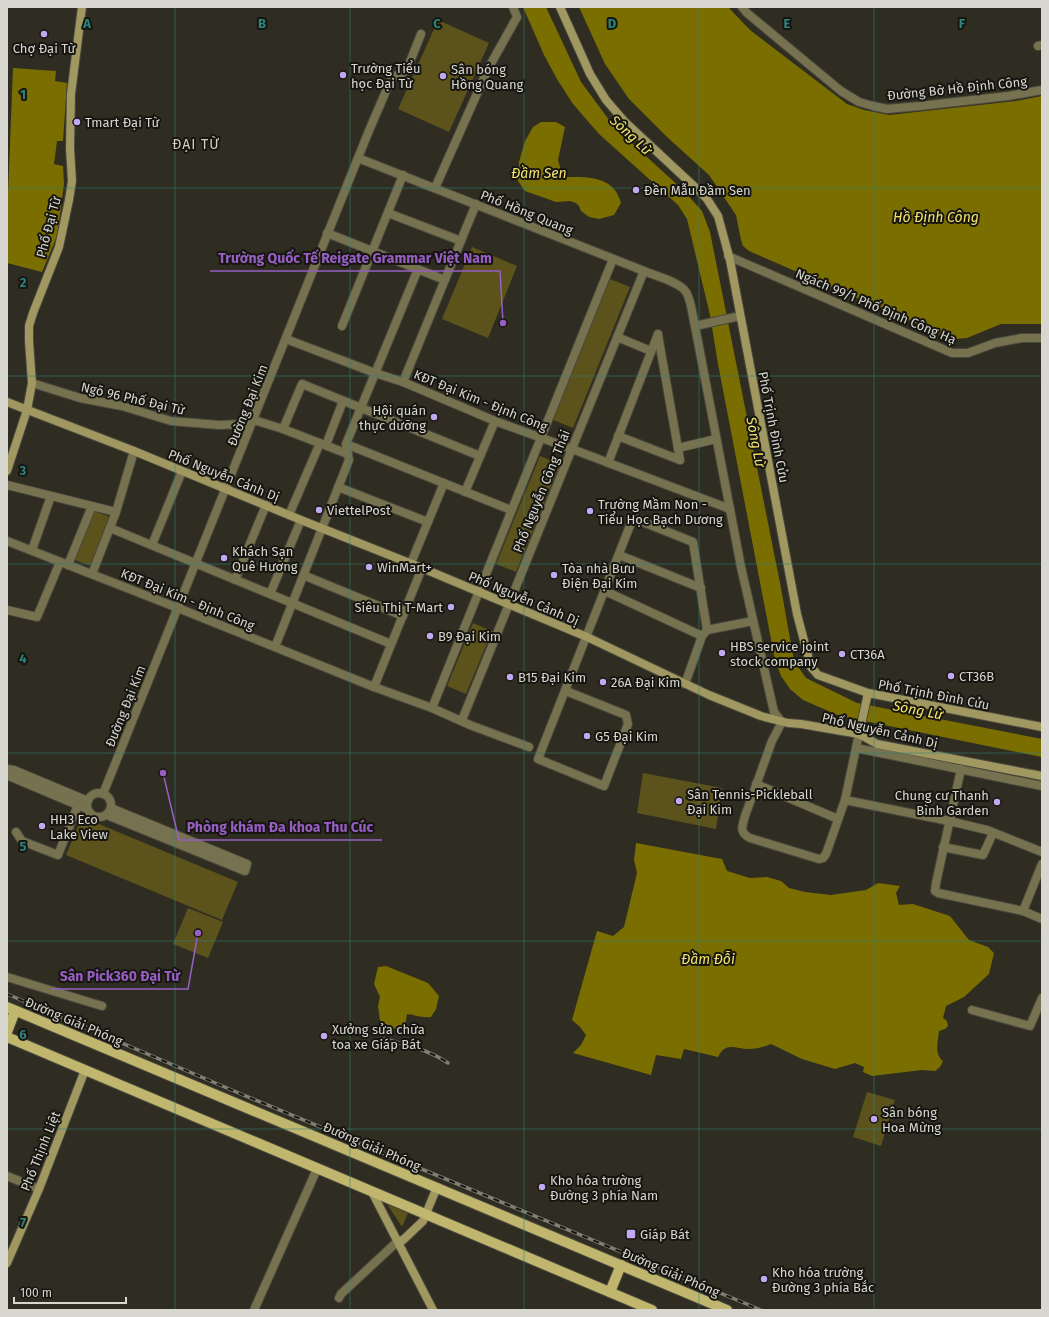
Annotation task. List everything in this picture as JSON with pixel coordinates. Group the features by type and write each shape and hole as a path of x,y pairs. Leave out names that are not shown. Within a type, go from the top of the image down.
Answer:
{"main road":[{"name":"Phố Đại Từ","path":"7,471 27,410 32,383 29,341 30,326 36,306 59,247 72,181 70,148 71,94 82,7"},
{"name":"Phố Trịnh Đình Cửu","path":"560,7 590,74 606,100 625,122 706,199 718,216 728,256 736,317 797,614 811,667 818,675 867,697 1042,727"},
{"name":"Phố Nguyễn Cảnh Dị","path":"7,402 134,451 301,520 411,563 587,637 685,684 761,716 782,722 858,734 877,744 1042,776"},
{"path":"858,734 867,697"},
{"path":"7,1032 11,1009"},
{"name":"Đường Giải Phóng","path":"11,1009 727,1310"},
{"path":"7,1037 652,1310"},
{"name":"Phố Thịnh Liệt","path":"7,1263 39,1189 85,1070"},
{"path":"398,1241 403,1240 423,1221 436,1187"},
{"path":"372,1192 433,1310"},
{"path":"610,1292 621,1265"}],"street":[{"path":"435,188 488,69 517,17 513,7"},
{"name":"Đường Bờ Hồ Định Công","path":"742,7 747,13 841,92 860,102 873,106 887,109 920,106 1008,96 1042,90"},
{"name":"Đường Đại Kim","path":"103,794 358,158 392,77 406,72 421,34"},
{"name":"Phố Hồng Quang","path":"358,158 680,286 685,290 690,302 695,326"},
{"path":"342,326 403,175"},
{"name":"KĐT Đại Kim - Định Công","path":"403,382 476,204"},
{"path":"388,213 461,241"},
{"path":"328,234 445,280"},
{"name":"Ngách 99/1 Phố Định Công Hạ","path":"728,256 952,353 968,353 995,343 1022,338 1042,338"},
{"name":"Phố Nguyễn Công Thái","path":"432,708 613,259"},
{"path":"275,646 349,460 346,444 418,270"},
{"name":"Phố Nguyễn Công Thái","path":"462,720 644,271"},
{"path":"736,317 695,326 753,621 774,712 782,722 772,741 756,784 742,828 744,835 819,859 823,858 845,800 858,734"},
{"path":"608,463 618,436 658,334 680,460 618,436"},
{"path":"616,337 651,351"},
{"name":"KĐT Đại Kim - Định Công","path":"286,339 375,373 403,382 495,421 572,448 730,509"},
{"name":"Ngõ 96 Phố Đại Từ","path":"32,383 80,398 122,406 171,421 219,425 245,424 254,420"},
{"path":"283,429 302,384 480,456"},
{"path":"289,515 343,401"},
{"path":"254,420 283,429 348,454"},
{"path":"465,492 495,421"},
{"path":"678,448 716,439"},
{"path":"346,444 511,510"},
{"path":"92,574 116,512 134,451"},
{"path":"152,545 182,471"},
{"path":"411,563 444,483"},
{"path":"7,485 116,512"},
{"path":"338,487 428,522"},
{"path":"32,550 52,496"},
{"path":"236,580 266,505"},
{"path":"68,565 92,506"},
{"path":"566,691 626,714 628,717 628,724 625,734 604,786 538,759 633,518 693,542 701,588 705,633 685,684"},
{"path":"270,594 301,520"},
{"path":"110,528 391,644"},
{"name":"KĐT Đại Kim - Định Công","path":"7,541 529,747"},
{"path":"619,555 701,588"},
{"path":"7,610 37,617 60,562"},
{"path":"374,687 422,568"},
{"path":"303,575 403,616"},
{"path":"605,591 705,633 753,621"},
{"path":"856,748 1042,786"},
{"path":"7,769 14,770 87,805 91,815 95,817 103,817 109,811 110,801 106,796 99,793 92,795 87,805"},
{"path":"961,769 934,889 938,893 1023,911 1042,918"},
{"path":"7,772 11,778 78,805 87,805"},
{"path":"756,784 838,819"},
{"path":"845,800 949,821 993,833 1042,852"},
{"path":"16,832 22,841 58,855 78,805"},
{"path":"109,811 246,867"},
{"path":"944,847 983,855 993,833"},
{"path":"1023,911 1042,864"},
{"path":"7,977 102,1006"},
{"path":"972,1010 1030,1026 1042,998"},
{"path":"254,1310 317,1169"},
{"path":"7,1176 39,1189"},
{"path":"339,1298 341,1294 398,1241"}],"shaded area":[{"name":"Sân bóng Hồng Quang","path":"438,20 489,43 449,132 398,109"},
{"path":"472,247 517,266 488,338 442,319"},
{"path":"610,279 630,287 573,428 553,420"},
{"path":"540,456 560,464 516,572 496,564"},
{"path":"94,511 110,517 91,566 75,560"},
{"path":"473,623 492,631 466,694 447,686"},
{"name":"Sân Tennis-Pickleball Đại Kim","path":"643,773 722,788 716,829 637,813"},
{"path":"82,817 238,882 222,920 66,855"},
{"path":"188,908 223,922 208,958 173,944"},
{"name":"Sân bóng Hoa Mừng","path":"867,1092 895,1100 881,1146 853,1137"},
{"path":"387,1204 408,1213 402,1227"}],"water":[{"path":"523,7 546,7 581,82 615,128 618,126 628,134 625,137 682,189 702,211 710,232 781,588 794,661 806,678 857,703 1042,739 1042,757 840,716 803,700 790,689 781,676 775,660 718,364 710,315 687,219 678,205 599,134 573,104 544,55"},
{"name":"Hồ Định Công","path":"579,7 728,7 750,30 847,104 864,110 889,115 1016,101 1042,96 1042,324 1001,324 967,338 955,339 749,251 743,246 736,215 709,175 667,137 629,99 605,64"},
{"path":"13,68 56,71 55,81 67,83 63,141 57,141 54,164 63,166 64,184 57,236 42,272 7,263 7,219"},
{"name":"Đầm Sen","path":"541,122 556,122 565,127 558,160 563,177 590,178 606,182 617,194 621,203 614,215 599,219 589,217 581,211 576,203 570,201 556,202 525,191 518,181 519,162 525,141 533,127"},
{"name":"Đầm Đỗi","path":"636,843 722,859 727,871 750,878 767,877 781,881 789,888 805,892 831,895 866,890 878,883 900,886 896,893 899,905 913,904 950,916 969,940 988,947 994,953 989,974 964,997 946,1006 943,1018 947,1021 948,1026 939,1031 937,1043 938,1055 943,1061 940,1067 935,1071 922,1070 872,1076 863,1072 864,1067 855,1063 835,1069 802,1059 771,1044 752,1049 728,1047 721,1052 718,1057 684,1049 681,1059 656,1055 651,1075 573,1053 581,1045 586,1035 572,1020 597,931 613,936 624,927 637,873 634,860"},
{"path":"386,966 428,983 439,996 436,1009 431,1017 407,1014 405,1027 402,1029 387,1028 382,1025 378,1006 380,997 374,984 378,967"}],"railway":[{"path":"7,994 241,1094 761,1310"},
{"path":"384,1039 425,1051 448,1063"}],"place":[{"name":"Chợ Đại Từ","path":"44,34"},
{"name":"Trường Tiểu học Đại Từ","path":"343,75"},
{"name":"Sân bóng Hồng Quang","path":"443,76"},
{"name":"Tmart Đại Từ","path":"77,122"},
{"name":"Đền Mẫu Đầm Sen","path":"636,190"},
{"name":"Trường Quốc Tế Reigate Grammar Việt Nam","path":"503,323"},
{"name":"Hội quán thực dưỡng","path":"434,417"},
{"name":"ViettelPost","path":"319,510"},
{"name":"Trường Mầm Non - Tiểu Học Bạch Dương","path":"590,511"},
{"name":"Khách Sạn Quê Hương","path":"224,558"},
{"name":"WinMart+","path":"369,567"},
{"name":"Tòa nhà Bưu Điện Đại Kim","path":"554,575"},
{"name":"Siêu Thị T-Mart","path":"451,607"},
{"name":"B9 Đại Kim","path":"430,636"},
{"name":"HBS service joint stock company","path":"722,653"},
{"name":"CT36A","path":"842,654"},
{"name":"CT36B","path":"951,676"},
{"name":"B15 Đại Kim","path":"510,677"},
{"name":"26A Đại Kim","path":"603,682"},
{"name":"G5 Đại Kim","path":"587,736"},
{"name":"Phòng khám Đa khoa Thu Cúc","path":"163,773"},
{"name":"Sân Tennis-Pickleball Đại Kim","path":"679,801"},
{"name":"Chung cư Thanh Bình Garden","path":"997,802"},
{"name":"HH3 Eco Lake View","path":"42,826"},
{"name":"Sân Pick360 Đại Từ","path":"198,933"},
{"name":"Xưởng sửa chữa toa xe Giáp Bát","path":"324,1036"},
{"name":"Sân bóng Hoa Mừng","path":"874,1119"},
{"name":"Kho hóa trường Đường 3 phía Nam","path":"542,1187"},
{"name":"Giáp Bát","path":"631,1234"},
{"name":"Kho hóa trường Đường 3 phía Bắc","path":"764,1279"}],"district":[{"name":"ĐẠI TỪ","path":"196,144"}],"water label":[{"name":"Sông Lừ","path":"631,135"},
{"name":"Sông Lừ","path":"756,442"},
{"name":"Sông Lừ","path":"918,710"}]}
